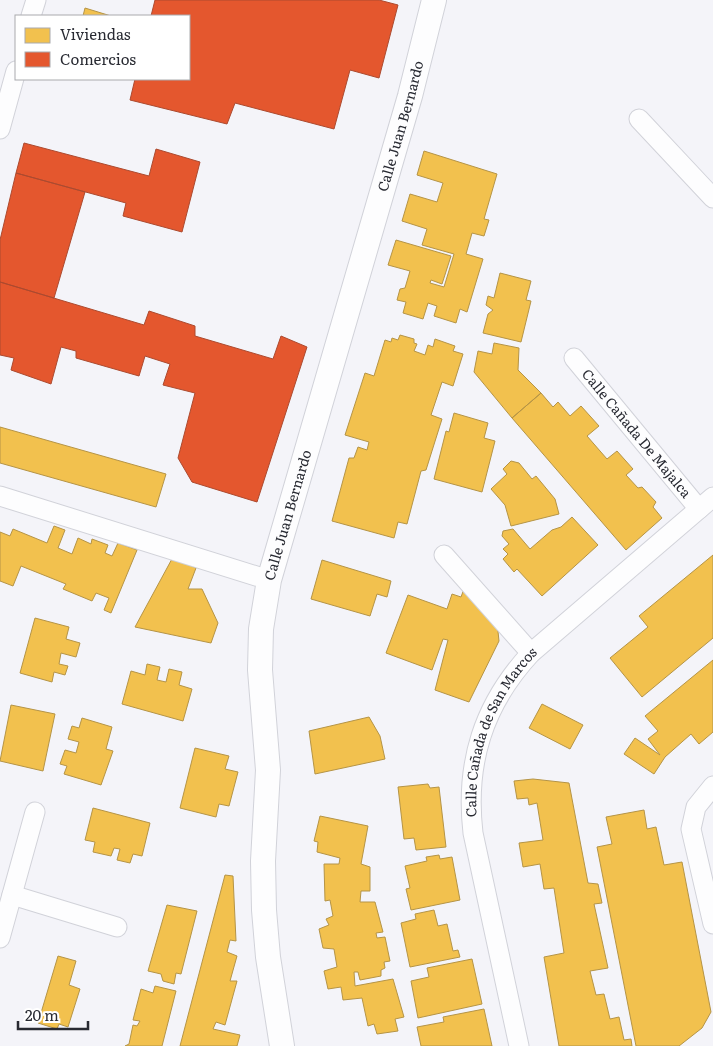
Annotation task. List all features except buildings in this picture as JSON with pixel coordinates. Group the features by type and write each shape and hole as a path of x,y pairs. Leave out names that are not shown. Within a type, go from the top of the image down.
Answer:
{"street":[{"path":"31,15 36,0"},
{"name":"Calle Juan Bernardo","path":"282,1046 268,957 264,910 263,861 268,770 260,670 261,629 269,580 410,96 434,0"},
{"path":"0,129 9,80"},
{"path":"639,119 713,198"},
{"name":"Calle Cañada De Majalca","path":"574,358 699,509"},
{"path":"0,496 269,580"},
{"name":"Calle Cañada de San Marcos","path":"519,1046 473,833 470,800 472,774 492,705 511,674 531,653 713,497"},
{"path":"444,555 531,653"},
{"path":"713,786 696,807 691,829 713,924"},
{"path":"0,938 35,812"},
{"path":"12,895 117,927"}]}
